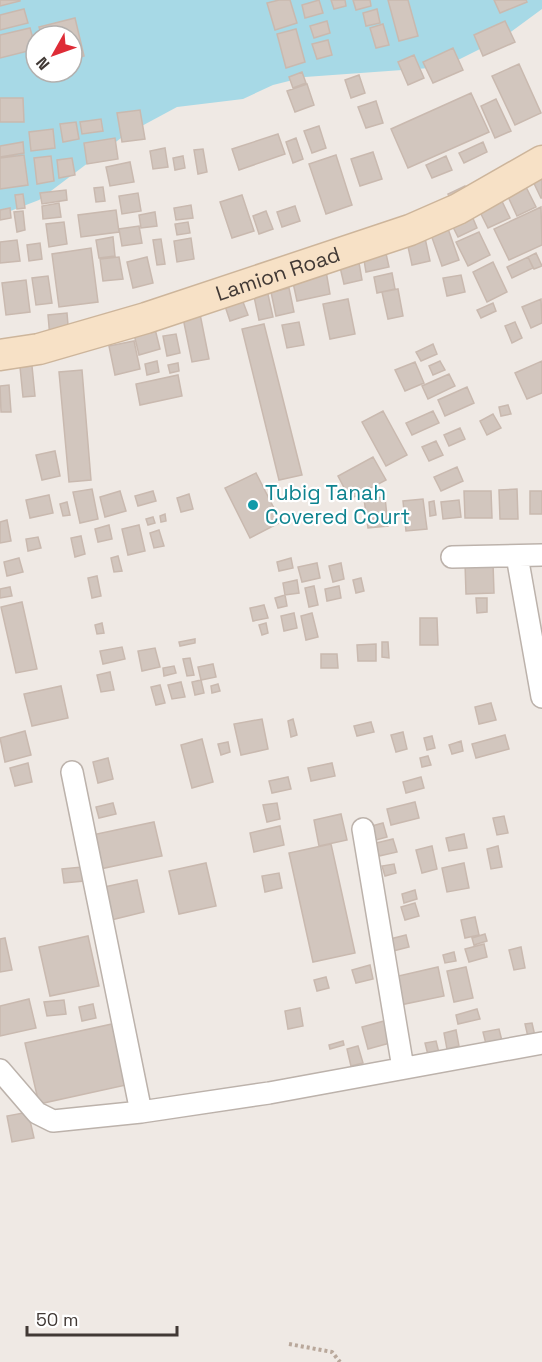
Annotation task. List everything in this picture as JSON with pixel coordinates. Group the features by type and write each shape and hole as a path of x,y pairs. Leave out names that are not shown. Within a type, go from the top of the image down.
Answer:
{"street":[{"name":"Lamion Road","path":"0,355 39,349 146,318 410,230 458,209 542,161"},
{"path":"452,557 542,555"},
{"path":"517,556 538,661 542,697"},
{"path":"72,772 141,1113"},
{"path":"363,829 403,1068"},
{"path":"0,1070 23,1099 45,1119 70,1120 141,1113 269,1093 542,1043"}],"path":[{"path":"290,1344 332,1352 340,1362"}],"water":[{"path":"0,0 542,0 542,9 504,37 444,67 305,77 273,85 243,99 177,107 125,135 39,200 0,215"}],"building":[{"path":"0,0 20,0 20,1 0,6"},
{"path":"290,0 297,23 275,30 267,3"},
{"path":"319,0 323,13 305,18 302,5"},
{"path":"331,0 345,0 346,6 334,9"},
{"path":"353,0 370,0 371,6 356,10"},
{"path":"388,0 408,0 418,36 399,41"},
{"path":"494,0 526,0 527,2 500,13"},
{"path":"24,9 28,23 0,30 0,15"},
{"path":"377,9 380,23 366,26 363,13"},
{"path":"75,18 76,24 51,24"},
{"path":"327,21 330,33 314,38 310,26"},
{"path":"505,21 515,42 483,56 474,35"},
{"path":"383,24 389,45 376,48 370,28"},
{"path":"24,29 24,52 0,58 0,35"},
{"path":"296,29 305,62 286,68 277,34"},
{"path":"328,40 332,55 317,59 312,44"},
{"path":"453,48 463,70 433,83 423,62"},
{"path":"414,55 424,78 408,85 398,62"},
{"path":"519,64 541,113 515,125 492,76"},
{"path":"302,72 306,83 293,88 289,77"},
{"path":"359,75 365,93 351,98 345,80"},
{"path":"307,84 314,105 295,112 287,91"},
{"path":"471,93 489,132 408,168 391,129"},
{"path":"0,98 23,98 24,122 0,122"},
{"path":"496,99 511,131 495,138 481,106"},
{"path":"376,101 383,123 366,128 358,107"},
{"path":"140,110 145,139 122,142 117,113"},
{"path":"101,119 103,131 82,134 80,122"},
{"path":"76,122 79,139 63,142 60,124"},
{"path":"319,126 326,148 312,153 304,131"},
{"path":"53,129 55,148 31,151 29,132"},
{"path":"278,134 285,154 239,170 232,149"},
{"path":"115,138 118,159 87,164 84,143"},
{"path":"296,138 303,159 293,163 286,142"},
{"path":"23,142 24,153 0,157 0,146"},
{"path":"483,142 487,152 464,163 459,153"},
{"path":"165,148 168,167 153,169 150,151"},
{"path":"203,149 207,172 198,174 194,150"},
{"path":"373,152 382,179 360,186 351,159"},
{"path":"24,155 28,185 0,189 0,158"},
{"path":"336,155 352,205 326,214 309,164"},
{"path":"51,156 54,181 37,184 34,158"},
{"path":"183,156 185,168 175,170 173,158"},
{"path":"446,156 452,170 432,178 426,165"},
{"path":"72,158 75,175 59,178 57,160"},
{"path":"130,162 134,182 110,186 106,167"},
{"path":"542,165 542,198 541,198 528,171"},
{"path":"522,179 536,207 517,216 504,188"},
{"path":"465,186 469,194 452,202 448,194"},
{"path":"103,187 105,201 96,202 94,188"},
{"path":"66,190 67,200 42,204 40,193"},
{"path":"138,193 141,211 122,214 119,196"},
{"path":"23,194 25,208 17,209 15,195"},
{"path":"242,195 254,231 232,238 220,202"},
{"path":"499,195 510,218 488,228 477,206"},
{"path":"59,203 61,217 43,219 42,206"},
{"path":"191,205 193,218 176,220 174,208"},
{"path":"295,206 300,221 282,227 277,212"},
{"path":"541,207 542,245 509,260 494,229"},
{"path":"10,208 11,218 0,220 0,210"},
{"path":"469,209 477,228 458,237 449,219"},
{"path":"116,210 119,232 81,237 78,215"},
{"path":"23,211 25,230 17,232 14,212"},
{"path":"266,211 273,229 259,234 253,216"},
{"path":"155,212 157,226 141,228 139,215"},
{"path":"64,222 67,244 49,247 46,224"},
{"path":"188,222 190,233 177,235 175,224"},
{"path":"446,223 459,260 442,266 429,229"},
{"path":"139,226 142,243 122,246 119,229"},
{"path":"479,232 490,255 468,266 456,242"},
{"path":"113,237 115,256 99,258 96,240"},
{"path":"191,238 194,259 177,262 174,241"},
{"path":"425,238 430,261 412,265 407,242"},
{"path":"161,239 165,264 157,265 153,240"},
{"path":"17,240 20,261 0,263 0,242"},
{"path":"40,243 42,259 29,261 27,245"},
{"path":"91,248 98,302 59,307 52,254"},
{"path":"385,249 389,267 366,272 363,254"},
{"path":"536,253 542,266 534,269 528,257"},
{"path":"119,257 123,279 103,281 100,259"},
{"path":"147,257 153,283 133,288 127,262"},
{"path":"528,257 533,268 512,278 507,267"},
{"path":"493,262 507,292 487,302 473,272"},
{"path":"359,263 362,280 344,284 340,267"},
{"path":"326,271 330,294 297,301 292,278"},
{"path":"392,273 395,289 377,293 374,277"},
{"path":"461,275 465,292 447,296 443,278"},
{"path":"48,276 52,303 36,305 32,278"},
{"path":"26,280 30,312 6,315 2,283"},
{"path":"289,288 294,312 276,316 271,292"},
{"path":"398,289 403,316 388,319 382,292"},
{"path":"267,290 273,317 259,320 253,292"},
{"path":"240,294 248,315 230,321 223,300"},
{"path":"348,299 355,334 330,339 323,304"},
{"path":"541,299 542,323 531,328 522,307"},
{"path":"493,303 496,311 481,318 477,310"},
{"path":"67,313 69,337 50,338 48,315"},
{"path":"200,314 209,359 192,362 183,318"},
{"path":"299,322 304,345 287,348 282,325"},
{"path":"515,322 522,338 512,343 505,326"},
{"path":"264,324 302,475 279,480 242,329"},
{"path":"155,329 160,349 139,355 134,334"},
{"path":"176,334 180,353 167,356 163,336"},
{"path":"134,341 140,369 115,375 109,346"},
{"path":"433,344 437,354 421,361 416,352"},
{"path":"157,361 159,372 147,375 145,364"},
{"path":"440,361 445,370 433,375 429,366"},
{"path":"542,361 542,393 527,399 515,373"},
{"path":"415,362 424,383 405,391 395,370"},
{"path":"178,363 179,371 170,373 168,365"},
{"path":"32,366 35,396 23,397 20,367"},
{"path":"82,370 91,480 69,482 59,372"},
{"path":"449,374 455,386 428,399 422,386"},
{"path":"178,375 182,396 140,405 136,384"},
{"path":"9,385 11,412 1,412 0,386"},
{"path":"467,387 474,403 445,416 438,400"},
{"path":"508,405 511,414 501,416 499,407"},
{"path":"383,411 407,455 386,466 362,422"},
{"path":"433,411 439,423 412,435 406,423"},
{"path":"493,414 501,428 487,435 480,421"},
{"path":"460,428 465,439 449,446 444,435"},
{"path":"436,441 443,455 429,461 422,447"},
{"path":"55,451 60,476 42,480 36,455"},
{"path":"373,457 386,480 350,499 338,476"},
{"path":"457,467 463,481 441,491 434,477"},
{"name":"Tubig Tanah Covered Court","path":"256,473 281,522 250,538 225,488"},
{"path":"92,489 98,519 80,523 73,492"},
{"path":"517,489 518,519 500,519 499,490"},
{"path":"120,491 126,511 105,517 100,497"},
{"path":"153,491 156,501 138,506 135,496"},
{"path":"464,491 491,491 492,518 465,518"},
{"path":"530,491 542,491 542,514 530,514"},
{"path":"189,494 193,509 181,512 177,498"},
{"path":"49,495 53,513 30,518 26,500"},
{"path":"385,497 388,526 368,528 364,499"},
{"path":"423,499 427,529 406,531 403,501"},
{"path":"459,500 461,517 443,519 441,502"},
{"path":"434,501 436,515 430,516 429,502"},
{"path":"67,502 70,515 63,516 60,504"},
{"path":"165,514 166,521 161,522 160,516"},
{"path":"153,517 155,523 148,525 146,519"},
{"path":"7,520 11,541 0,543 0,522"},
{"path":"109,525 112,539 98,542 95,529"},
{"path":"139,525 145,551 128,555 122,529"},
{"path":"159,530 164,546 154,548 150,533"},
{"path":"81,536 85,554 75,557 71,538"},
{"path":"38,537 41,548 28,551 26,539"},
{"path":"118,556 122,571 114,572 111,558"},
{"path":"19,558 23,572 7,576 4,562"},
{"path":"291,558 293,568 279,571 277,562"},
{"path":"317,563 320,578 302,582 298,567"},
{"path":"341,563 344,579 333,582 329,566"},
{"path":"465,563 493,563 494,593 466,594"},
{"path":"97,576 101,596 92,598 88,578"},
{"path":"361,578 364,591 356,593 353,580"},
{"path":"297,580 299,593 285,595 283,583"},
{"path":"314,586 318,605 309,607 305,588"},
{"path":"339,586 341,598 327,601 325,589"},
{"path":"10,587 12,596 0,598 0,589"},
{"path":"285,595 287,606 278,608 275,598"},
{"path":"476,598 487,598 487,612 477,613"},
{"path":"22,602 37,669 16,673 1,607"},
{"path":"264,605 268,618 253,621 250,608"},
{"path":"294,613 297,628 284,631 281,616"},
{"path":"312,613 318,637 306,640 301,616"},
{"path":"420,618 437,618 438,645 420,645"},
{"path":"102,623 104,633 97,634 95,625"},
{"path":"266,623 268,633 262,635 259,625"},
{"path":"195,639 195,643 180,646 179,642"},
{"path":"382,642 388,642 389,658 382,657"},
{"path":"376,644 376,661 358,661 357,645"},
{"path":"122,647 125,659 103,664 100,651"},
{"path":"155,648 160,667 142,671 138,651"},
{"path":"321,654 337,654 338,668 321,668"},
{"path":"190,658 194,675 187,676 183,659"},
{"path":"213,664 216,677 201,680 198,667"},
{"path":"174,666 176,673 164,676 163,668"},
{"path":"110,672 114,690 101,692 97,675"},
{"path":"201,680 204,693 195,695 192,682"},
{"path":"181,682 185,697 172,699 168,685"},
{"path":"218,684 220,691 212,693 211,686"},
{"path":"160,685 165,703 156,705 151,687"},
{"path":"61,686 68,718 32,726 24,694"},
{"path":"491,703 496,720 479,724 475,707"},
{"path":"262,719 268,749 241,755 234,724"},
{"path":"293,719 297,735 291,737 288,721"},
{"path":"371,722 374,732 357,736 354,726"},
{"path":"25,731 31,755 5,762 0,738"},
{"path":"403,732 407,749 396,752 391,735"},
{"path":"505,735 509,749 476,758 472,744"},
{"path":"432,736 435,748 427,750 424,738"},
{"path":"202,739 213,782 192,788 181,745"},
{"path":"461,741 463,751 452,754 449,745"},
{"path":"228,742 230,752 221,755 218,744"},
{"path":"428,756 431,765 422,767 420,758"},
{"path":"108,758 113,779 98,783 93,762"},
{"path":"28,763 32,782 15,786 10,768"},
{"path":"332,763 335,776 311,781 308,768"},
{"path":"288,777 291,789 272,793 269,781"},
{"path":"421,777 424,788 406,793 403,782"},
{"path":"415,802 419,818 391,825 387,809"},
{"path":"113,803 116,814 99,818 96,807"},
{"path":"277,803 280,819 267,822 263,805"},
{"path":"341,814 347,840 319,846 314,820"},
{"path":"504,816 508,833 497,835 493,818"},
{"path":"154,822 162,856 100,869 92,835"},
{"path":"383,823 387,837 372,841 368,827"},
{"path":"280,826 284,845 254,852 250,833"},
{"path":"464,834 467,848 449,851 446,838"},
{"path":"393,839 397,852 379,856 376,843"},
{"path":"331,844 355,953 313,962 289,853"},
{"path":"432,846 437,869 422,873 416,850"},
{"path":"498,846 502,867 491,869 487,849"},
{"path":"206,863 216,906 179,914 169,871"},
{"path":"464,863 469,888 447,892 442,868"},
{"path":"394,864 396,873 385,876 382,866"},
{"path":"82,867 84,881 64,883 62,869"},
{"path":"279,873 282,888 265,892 262,876"},
{"path":"137,880 144,912 111,920 104,887"},
{"path":"415,890 417,899 404,903 402,894"},
{"path":"415,903 419,916 405,920 401,907"},
{"path":"475,917 479,935 465,938 461,920"},
{"path":"485,934 487,941 474,945 472,938"},
{"path":"406,935 409,947 389,952 386,940"},
{"path":"88,936 99,986 50,996 39,947"},
{"path":"5,938 12,970 0,972 0,939"},
{"path":"484,944 487,957 469,962 465,949"},
{"path":"521,947 525,968 514,970 509,950"},
{"path":"454,952 456,961 445,963 443,955"},
{"path":"370,965 373,979 356,983 352,970"},
{"path":"438,967 444,996 400,1005 394,977"},
{"path":"466,967 473,998 454,1002 447,971"},
{"path":"326,977 329,988 317,991 314,980"},
{"path":"29,999 36,1028 0,1036 0,1006"},
{"path":"64,1000 66,1014 47,1016 44,1002"},
{"path":"93,1004 96,1018 82,1021 79,1007"},
{"path":"300,1008 303,1026 288,1029 285,1011"},
{"path":"477,1009 480,1019 458,1024 456,1015"},
{"path":"384,1021 390,1043 368,1049 362,1027"},
{"path":"532,1023 535,1036 528,1037 525,1024"},
{"path":"112,1024 126,1085 39,1104 25,1043"},
{"path":"499,1029 502,1041 486,1044 483,1032"},
{"path":"456,1030 459,1046 447,1049 444,1033"},
{"path":"343,1041 344,1045 330,1049 329,1045"},
{"path":"436,1041 440,1057 429,1059 425,1043"},
{"path":"358,1046 363,1063 351,1066 347,1049"},
{"path":"28,1112 34,1138 12,1142 7,1116"}],"place":[{"name":"Tubig Tanah Covered Court","path":"253,505"}]}
